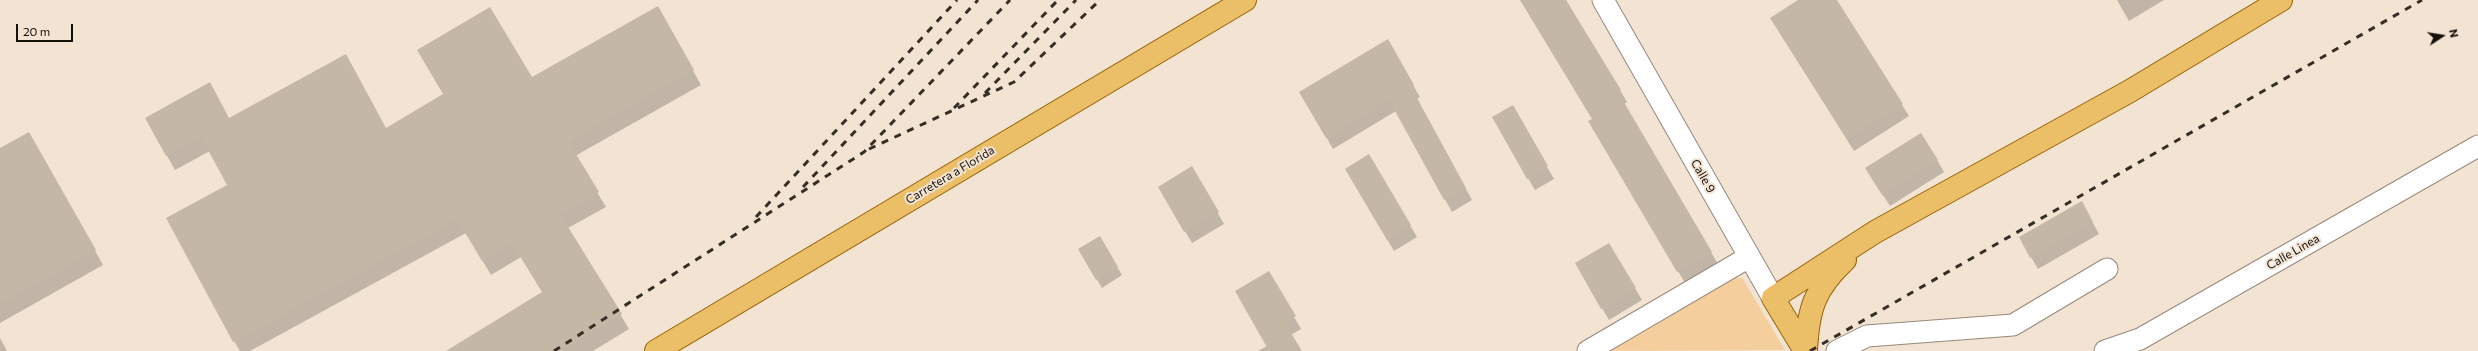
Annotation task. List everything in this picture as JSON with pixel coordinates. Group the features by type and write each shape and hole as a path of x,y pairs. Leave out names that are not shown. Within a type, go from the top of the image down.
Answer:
{"main road":[{"name":"Carretera a Florida","path":"656,351 1245,0"},
{"path":"1773,298 1875,232 2130,91 2281,0"},
{"path":"1805,351 1808,320 1819,292 1835,270 1875,232"},
{"name":"Calle 9","path":"1773,298 1805,351"}],"street":[{"name":"Calle 9","path":"1603,0 1773,298"},
{"name":"Calle Linea","path":"2105,351 2140,339 2478,146"},
{"path":"1588,351 1749,257"},
{"path":"1837,351 1867,336 2013,325 2107,269"}],"shaded area":[{"path":"1735,277 1743,279 1785,350 1608,351"}],"building":[{"path":"1520,0 1566,0 1621,90 1618,92 1712,252 1677,272 1588,121 1592,119"},
{"path":"1798,0 1837,0 1903,104 1847,139 1770,18"},
{"path":"658,6 694,70 568,141 599,192 560,214 622,314 562,351 446,351 542,292 512,243 482,261 457,219 233,342 166,218 227,185 201,137 166,156 145,118 210,82 229,118 346,54 386,128 443,94 417,50 490,7 532,77"},
{"path":"1388,39 1414,85 1411,87 1466,188 1444,200 1389,100 1326,138 1299,92"},
{"path":"1513,105 1548,166 1527,179 1492,117"},
{"path":"29,132 96,250 0,304 0,148"},
{"path":"1921,133 1938,160 1882,195 1865,168"},
{"path":"1369,154 1411,225 1387,240 1345,169"},
{"path":"1192,166 1219,212 1184,232 1158,187"},
{"path":"2082,201 2093,222 2030,258 2019,237"},
{"path":"1100,236 1118,267 1096,280 1078,249"},
{"path":"1609,243 1636,288 1601,309 1575,263"},
{"path":"1269,271 1296,316 1285,323 1302,351 1269,351 1235,291"}],"railway":[{"path":"756,217 957,0"},
{"path":"803,187 978,0"},
{"path":"554,351 864,152 1010,0"},
{"path":"954,108 1058,0"},
{"path":"985,93 1076,0"},
{"path":"869,149 1014,82 1100,0"},
{"path":"1810,351 2422,0"}]}
